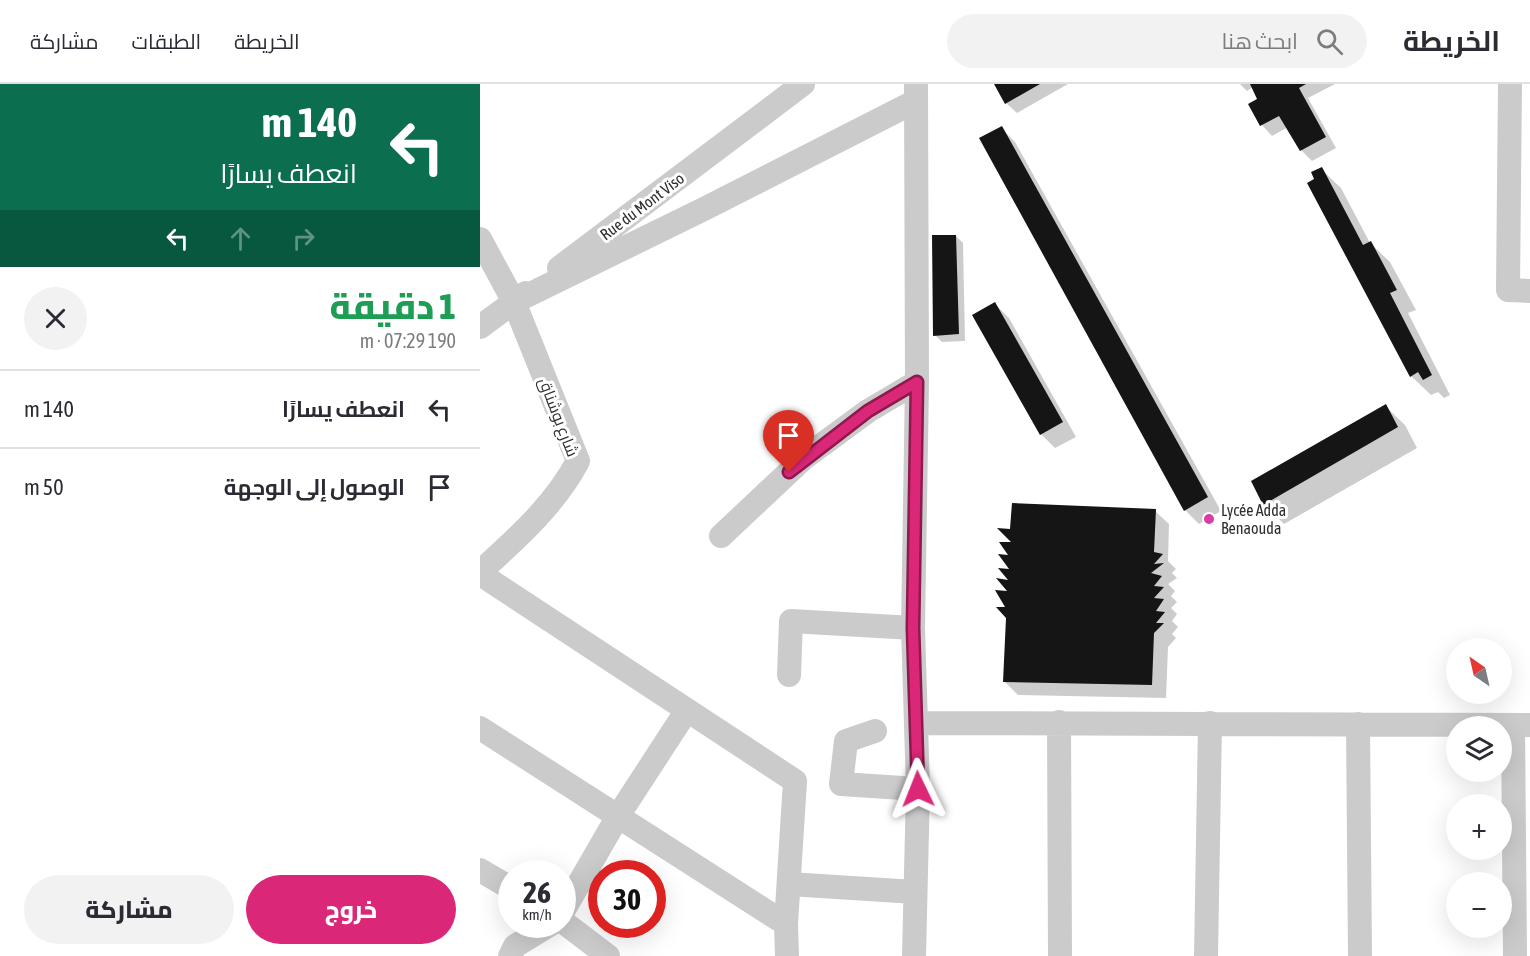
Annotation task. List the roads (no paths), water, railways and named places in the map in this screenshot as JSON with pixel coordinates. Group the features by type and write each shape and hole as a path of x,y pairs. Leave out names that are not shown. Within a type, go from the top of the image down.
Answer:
{"street":[{"name":"Rue du Mont Viso","path":"480,327 803,84"},
{"path":"1510,84 1508,290 1530,291"},
{"path":"480,239 514,302 704,209 916,92 917,382 913,628 918,789 914,956"},
{"name":"شارع بوشناق","path":"480,573 534,521 566,483 578,461 514,302"},
{"path":"721,536 804,458 868,411 917,382"},
{"path":"480,573 795,781 786,924 787,956"},
{"path":"789,675 791,621 913,628"},
{"path":"576,889 618,816 687,710"},
{"path":"1059,722 1060,956"},
{"path":"916,723 1521,725 1515,956"},
{"path":"1206,956 1210,723"},
{"path":"1358,724 1360,956"},
{"path":"480,728 786,924"},
{"path":"875,731 846,741 841,784 918,789"},
{"path":"480,870 498,881"},
{"path":"789,884 915,892"},
{"path":"576,932 603,954"},
{"path":"510,956 515,946 528,938"}],"place":[{"name":"Lycée Adda Benaouda","path":"1209,519"}]}
